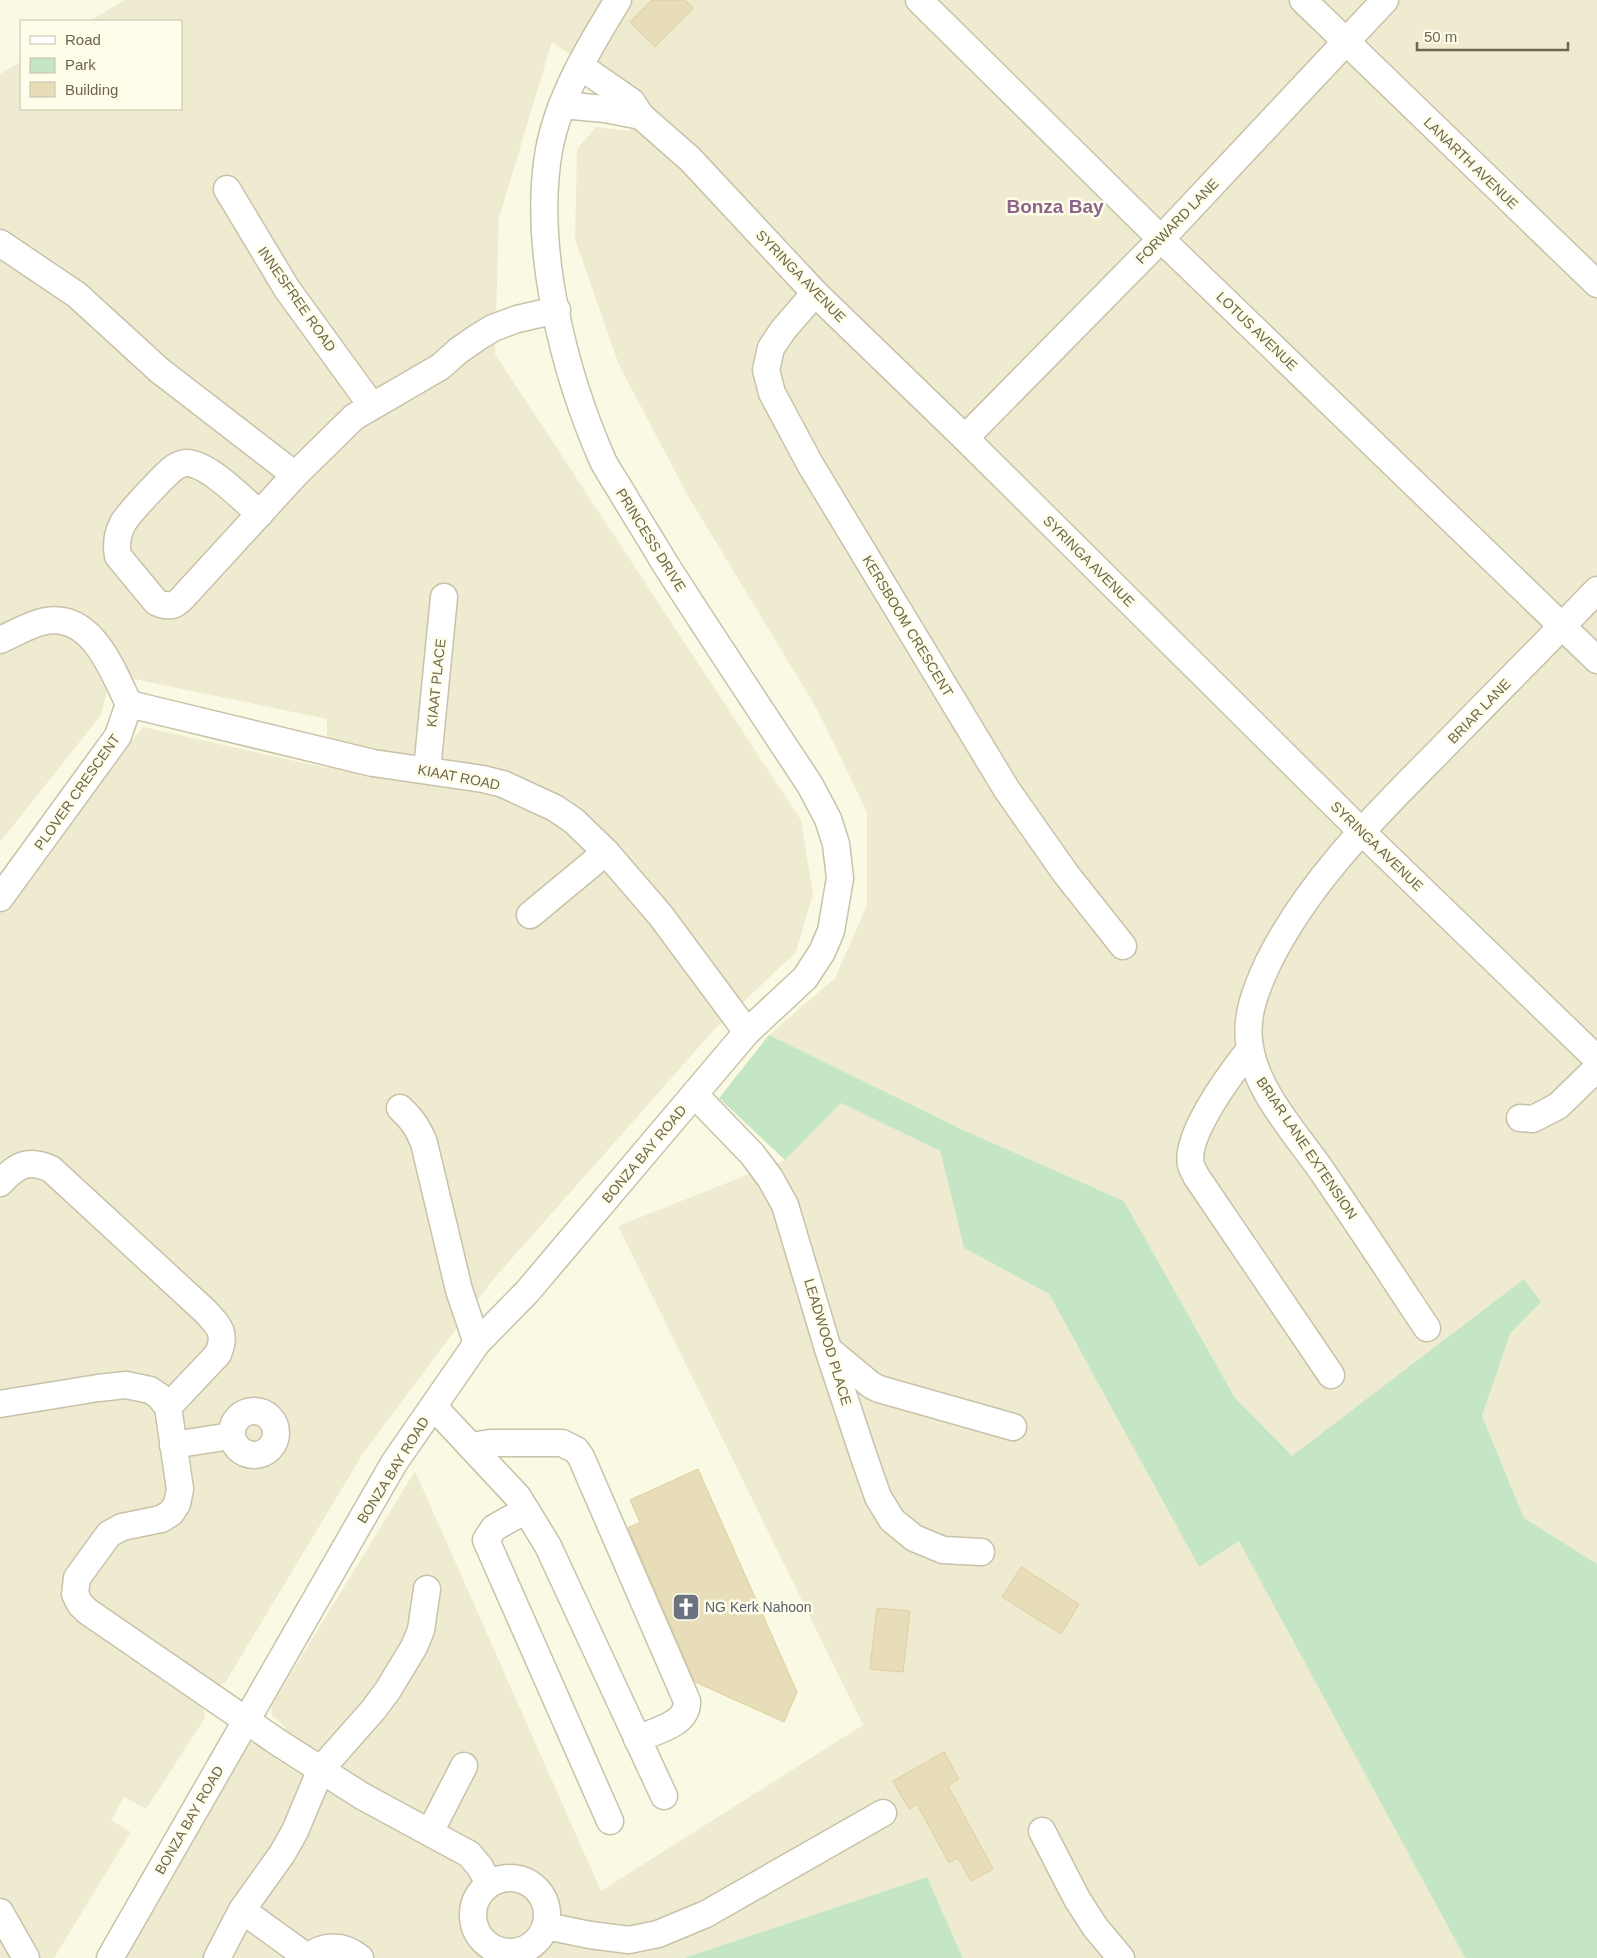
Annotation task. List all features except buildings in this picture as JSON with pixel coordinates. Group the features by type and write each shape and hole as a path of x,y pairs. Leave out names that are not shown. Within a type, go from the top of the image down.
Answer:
{"street":[{"name":"PRINCESS DRIVE","path":"618,0 580,66 562,105 549,150 544,198 548,260 564,348 579,401 604,463 674,576 810,785 828,819 836,844 840,878 836,910 831,931 822,952 804,978 747,1032"},
{"name":"LOTUS AVENUE","path":"919,0 1161,239 1597,660"},
{"name":"LANARTH AVENUE","path":"1302,0 1597,284"},
{"name":"FORWARD LANE","path":"966,438 1161,239 1385,0"},
{"name":"SYRINGA AVENUE","path":"580,66 632,102 641,116 690,158 815,293 966,438 1361,831 1597,1059"},
{"path":"562,105 605,109 641,116"},
{"name":"INNESFREE ROAD","path":"227,189 287,289 372,406"},
{"path":"0,244 77,295 159,370 295,475"},
{"name":"KERSBOOM CRESCENT","path":"815,293 783,330 771,348 766,370 772,394 810,464 1007,790 1066,874 1123,946"},
{"path":"260,514 203,468 193,464 181,464 166,476 123,523 116,547 118,556 156,602 164,606 179,603 260,514 295,475 354,417 440,368 458,351 493,328 517,319 557,310"},
{"name":"BRIAR LANE","path":"1361,831 1597,590"},
{"name":"KIAAT PLACE","path":"427,770 444,597"},
{"path":"0,640 46,621 64,621 78,627 90,636 102,653 129,704"},
{"name":"KIAAT ROAD","path":"129,704 372,763 483,778 527,794 554,808 574,822 606,852 661,916 747,1032"},
{"name":"PLOVER CRESCENT","path":"0,898 118,736 129,704"},
{"name":"BRIAR LANE EXTENSION","path":"1361,831 1315,886 1281,938 1258,985 1248,1029 1250,1049 1257,1072 1276,1106 1324,1173 1427,1328"},
{"path":"530,916 606,852"},
{"name":"BONZA BAY ROAD","path":"110,1958 394,1463 477,1343 527,1292 747,1032"},
{"path":"1250,1049 1227,1078 1212,1103 1194,1142 1191,1165 1196,1176 1331,1375"},
{"path":"1520,1118 1533,1119 1558,1106 1597,1068"},
{"name":"LEADWOOD PLACE","path":"694,1095 752,1154 770,1178 785,1205 828,1349 878,1497 892,1520 914,1538 943,1550 981,1552"},
{"path":"400,1108 412,1119 424,1143 458,1290 477,1343"},
{"path":"0,1183 14,1169 22,1165 31,1163 50,1169 205,1311 219,1328 223,1336 223,1343 218,1354 168,1407"},
{"path":"828,1349 871,1385 879,1389 1013,1427"},
{"path":"0,1404 126,1385 150,1390 159,1396 168,1407 180,1489 177,1504 170,1514 161,1519 122,1527 109,1534 77,1578 76,1594 80,1604 87,1611 279,1743 362,1796 469,1854 480,1866 490,1884"},
{"path":"434,1407 518,1497 548,1546 664,1796"},
{"path":"173,1444 232,1436"},
{"path":"470,1446 490,1443 562,1443 576,1450 581,1457 687,1701 686,1712 677,1721 637,1739"},
{"path":"526,1510 494,1528 486,1540 610,1821"},
{"path":"217,1958 242,1910 291,1839 320,1769 374,1709 414,1648 421,1630 427,1589"},
{"path":"430,1832 464,1766"},
{"path":"546,1926 629,1940 658,1934 706,1914 883,1813"},
{"path":"1042,1831 1086,1913 1121,1958"},
{"path":"505,1877 529,1882 538,1890 545,1901 548,1914 546,1926 540,1937 531,1946 520,1951 501,1951 485,1943 478,1933 473,1922 476,1898 484,1888 505,1877"},
{"path":"242,1910 307,1958 317,1950 328,1947 340,1947 360,1958"},
{"path":"0,1912 26,1958"}],"shaded area":[{"path":"124,0 1597,0 1597,1564 1524,1518 1482,1416 1510,1334 1541,1302 1524,1280 1292,1457 1235,1398 1124,1201 961,1129 769,1035 835,978 867,905 867,812 817,709 688,496 619,365 575,239 577,149 596,127 629,131 648,109 552,42 499,218 495,354 801,820 813,894 796,952 714,1030 491,1282 364,1452 225,1683 212,1687 198,1702 204,1710 205,1718 146,1809 124,1797 111,1820 131,1832 54,1958 0,1958 0,910 143,727 327,768 327,719 100,672 107,691 101,715 0,842 0,74 20,63 20,110 182,110 182,20 92,20"},
{"path":"841,1103 940,1151 964,1248 1049,1294 1199,1567 1239,1540 1465,1958 963,1958 927,1877 684,1958 122,1958 248,1745 255,1740 274,1747 286,1727 272,1716 271,1706 415,1471 601,1891 863,1725 618,1226 785,1160"}],"green space":[{"path":"769,1035 961,1129 1124,1201 1235,1398 1292,1456 1524,1279 1541,1302 1510,1334 1482,1416 1524,1518 1597,1564 1597,1958 1465,1958 1239,1541 1199,1567 1049,1294 964,1248 940,1151 841,1103 785,1160 719,1098"},
{"path":"927,1877 963,1958 684,1958"}],"place":[{"name":"NG Kerk Nahoon","path":"686,1607"}],"district":[{"name":"Bonza Bay","path":"1055,206"}]}
